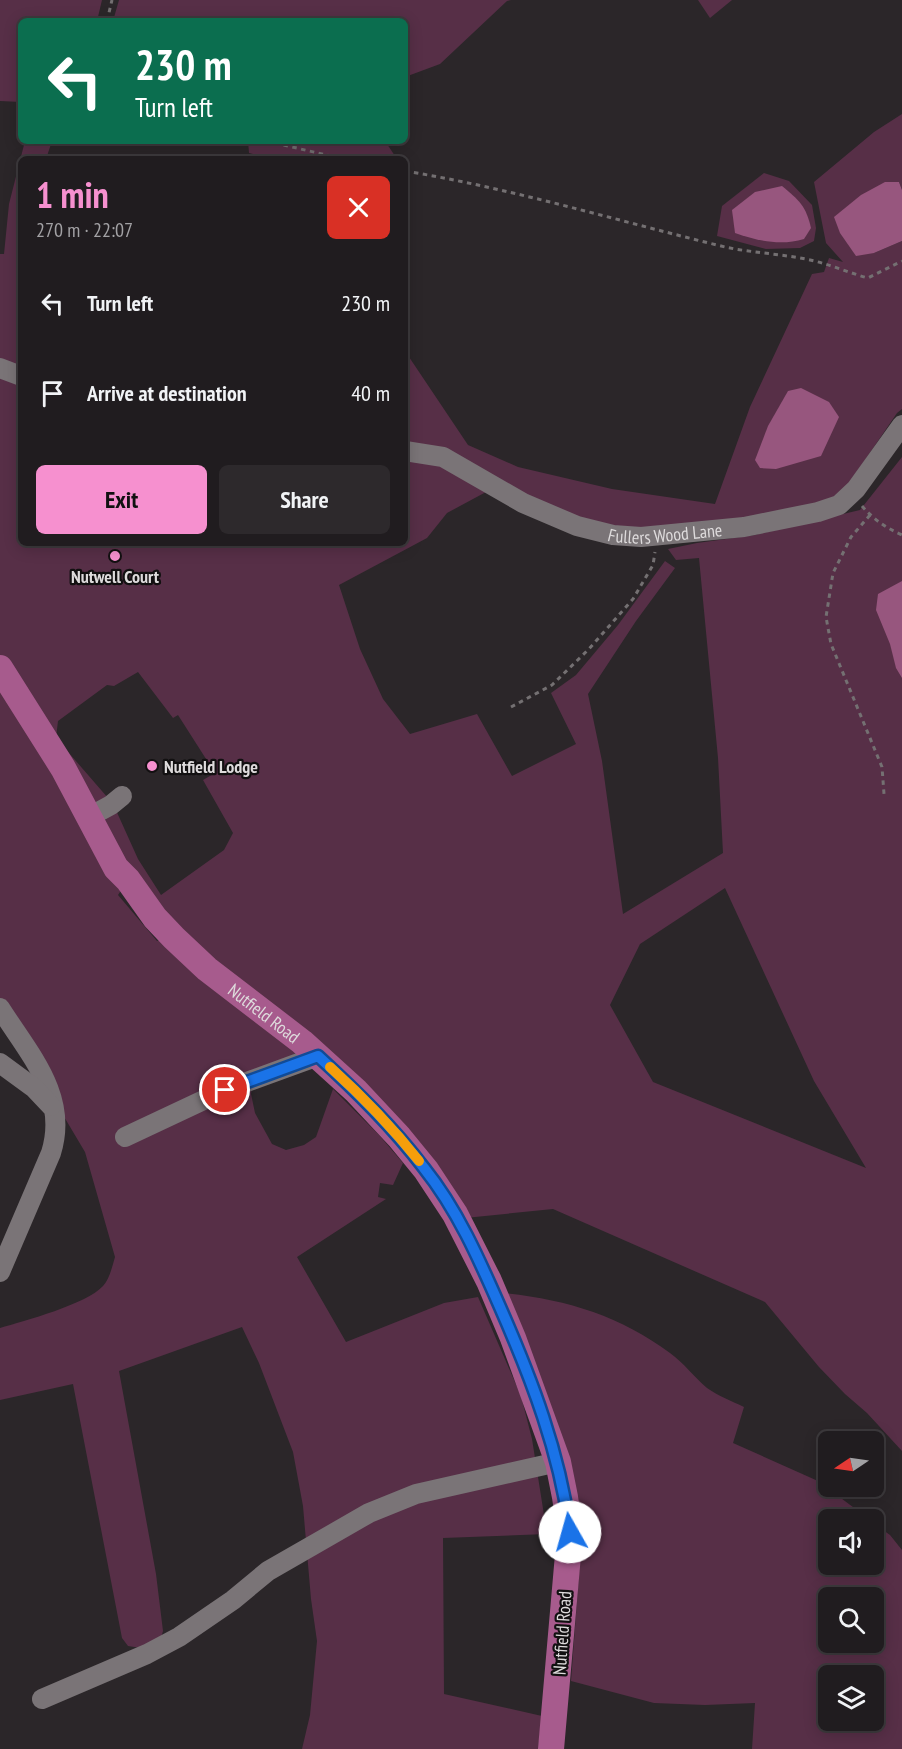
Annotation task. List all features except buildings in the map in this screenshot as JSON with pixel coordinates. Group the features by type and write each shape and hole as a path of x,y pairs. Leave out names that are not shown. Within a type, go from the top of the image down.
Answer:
{"main road":[{"name":"Nutfield Road","path":"0,668 63,768 116,868 128,880 155,918 207,969 318,1056 356,1091 426,1170 455,1214 489,1281 513,1338 558,1462 565,1497 570,1532 551,1749"}],"street":[{"path":"0,368 18,375"},
{"name":"Fullers Wood Lane","path":"408,451 443,457 523,503 577,526 613,535 641,537 744,527 788,519 839,505 851,494 902,425"},
{"path":"89,817 122,796"},
{"path":"0,1008 40,1071 50,1090 56,1113 55,1138 51,1153 0,1272"},
{"path":"0,1049 18,1076"},
{"path":"125,1137 225,1090 318,1056"},
{"path":"0,1064 42,1096 56,1113"},
{"path":"42,1699 147,1654 179,1637 233,1600 268,1571 369,1514 416,1494 558,1462"}],"path":[{"path":"108,18 112,0"},
{"path":"279,144 331,156"},
{"path":"408,172 576,207 728,248 824,263 843,272 868,278 902,261"},
{"path":"851,494 870,515 888,529 902,535"},
{"path":"870,515 851,537 833,573 826,617 831,644 882,767 884,794"},
{"path":"511,707 552,685 589,649 633,599 653,566 658,536"}],"shaded area":[{"path":"0,0 102,0 98,18 18,18 18,102 0,101"},
{"path":"119,0 511,0 507,1 440,64 408,76 408,18 114,18"},
{"path":"698,0 732,0 710,18"},
{"path":"902,114 902,190 899,182 874,253 902,241 902,409 848,485 830,503 789,513 652,528 606,527 568,515 408,445 408,355 468,445 518,467 612,489 715,504 750,407 812,274 824,272 829,258 843,262 826,243 814,182 874,132"},
{"path":"24,144 51,144 47,156 21,156"},
{"path":"248,144 387,144 395,156 261,156 249,153"},
{"path":"18,169 18,365 0,359 0,254 4,254 9,204"},
{"path":"764,173 789,181 812,205 816,228 814,241 800,248 766,249 717,236 722,206"},
{"path":"885,182 899,182 902,190 902,241 874,253 856,256 840,233 834,217 861,195"},
{"path":"782,186 797,200 807,214 811,228 804,239 770,242 735,233 732,210 755,192"},
{"path":"0,374 18,380 18,546 408,546 408,459 438,464 486,492 447,513 427,538 339,585 360,649 383,699 410,734 477,714 512,776 576,744 551,693 576,675 618,625 665,561 675,568 636,621 588,694 602,761 623,914 723,853 718,758 699,558 676,560 668,549 755,535 860,510 902,457 902,1451 867,1413 819,1367 765,1302 553,1209 465,1218 248,989 160,912 121,856 104,821 115,808 138,859 161,895 224,850 233,833 203,780 215,773 178,715 173,718 138,672 114,686 107,685 58,721 56,738 108,798 93,804 0,658","holes":["725,888 814,1081 866,1168 653,1082 610,1005 640,944"]},
{"path":"801,388 829,402 839,417 821,456 776,469 760,468 755,460 768,426 788,391"},
{"path":"902,581 902,678 896,668 890,644 876,610 878,594"},
{"path":"0,669 128,880 118,895 157,941 167,939 296,1053 253,1082 251,1094 255,1113 272,1144 286,1150 304,1145 316,1137 333,1089 379,1135 403,1163 393,1185 380,1183 378,1197 386,1199 297,1257 346,1342 444,1303 478,1297 521,1396 532,1439 547,1534 443,1538 444,1694 542,1716 538,1749 302,1749 310,1715 317,1641 303,1506 293,1452 259,1363 242,1327 119,1371 156,1574 163,1631 160,1641 141,1648 128,1646 122,1638 73,1384 0,1400 0,1328 54,1311 95,1293 107,1280 115,1257 85,1152 0,1009"},
{"path":"504,1293 570,1305 612,1319 670,1353 711,1391 744,1407 733,1443 818,1481 818,1497 839,1497 856,1509 818,1509 818,1575 884,1575 884,1531 902,1550 902,1749 752,1749 755,1703 705,1705 654,1703 571,1681 582,1534"}],"slow traffic":[{"path":"330,1067 356,1091 419,1161"}],"place":[{"name":"Nutwell Court","path":"115,556"},
{"name":"Nutfield Lodge","path":"152,766"}],"route":[{"path":"225,1090 318,1056 356,1091 426,1170 455,1214 489,1281 513,1338 558,1462 570,1532"}]}
